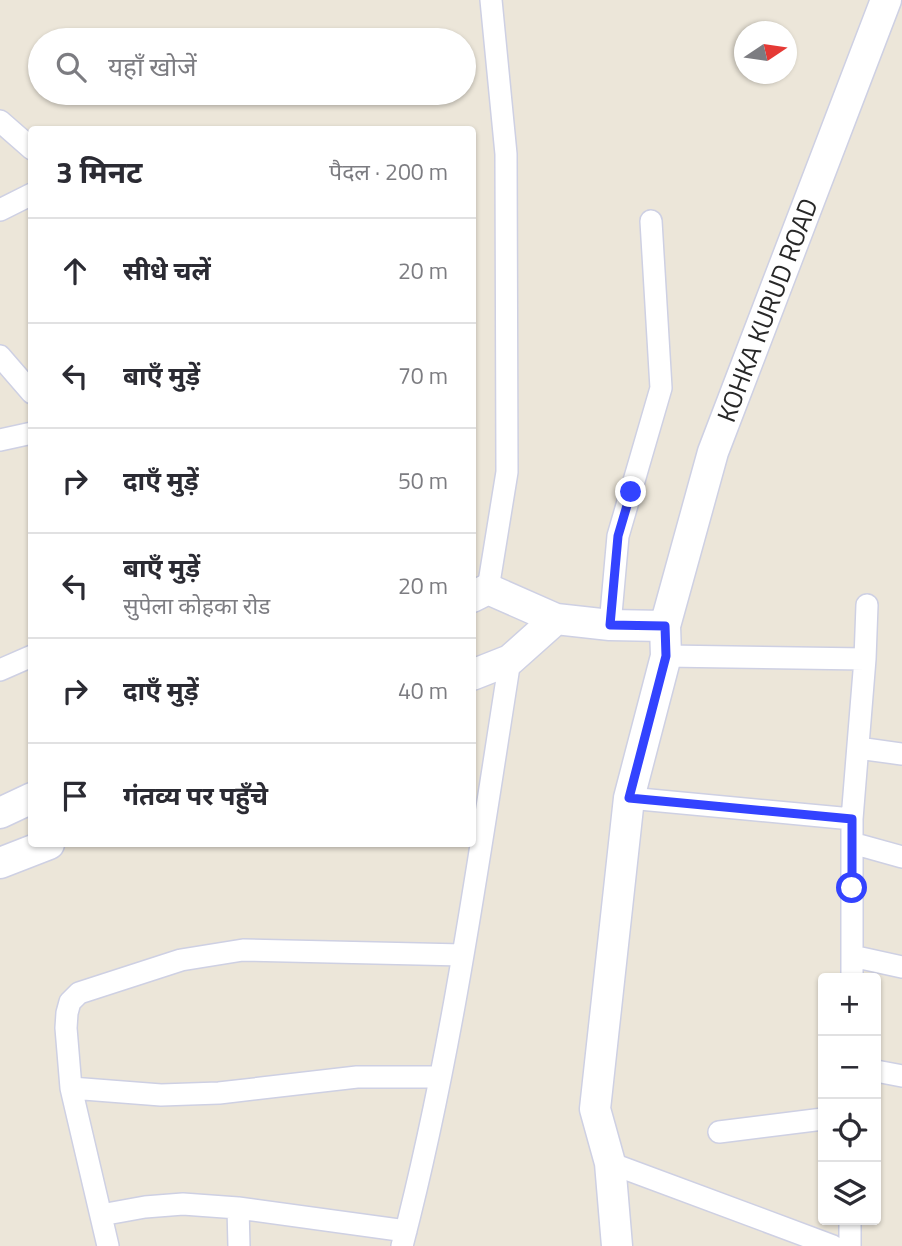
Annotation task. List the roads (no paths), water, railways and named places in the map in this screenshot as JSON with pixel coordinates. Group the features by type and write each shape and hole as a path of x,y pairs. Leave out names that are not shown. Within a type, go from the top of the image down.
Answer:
{"main road":[{"name":"KOHKA KURUD ROAD","path":"617,1246 610,1163 594,1109 629,798 666,656 665,626 713,452 886,0"},
{"path":"478,586 556,619 610,625 665,626"},
{"path":"476,673 510,660 556,619"},
{"path":"0,813 28,800"},
{"path":"0,863 41,847"}],"street":[{"path":"478,586 507,472 506,154 491,0"},
{"path":"0,121 28,146"},
{"path":"0,210 28,196"},
{"path":"610,625 618,536 661,388 651,221"},
{"path":"0,356 28,388"},
{"path":"0,440 28,434"},
{"path":"852,973 852,819 867,605"},
{"path":"666,656 865,659"},
{"path":"0,670 28,658"},
{"path":"101,1215 183,1204 238,1208 404,1238 423,1164 463,955 510,660"},
{"path":"858,748 902,754"},
{"path":"629,798 852,819"},
{"path":"852,843 902,856"},
{"path":"108,1246 71,1088 66,1028 70,1002 79,993 181,960 243,950 463,955"},
{"path":"852,956 902,967"},
{"path":"881,1072 902,1076"},
{"path":"71,1088 162,1095 219,1093 357,1077 440,1077"},
{"path":"719,1132 818,1120"},
{"path":"610,1163 833,1246"},
{"path":"238,1208 239,1246"},
{"path":"850,1225 850,1246"}]}
